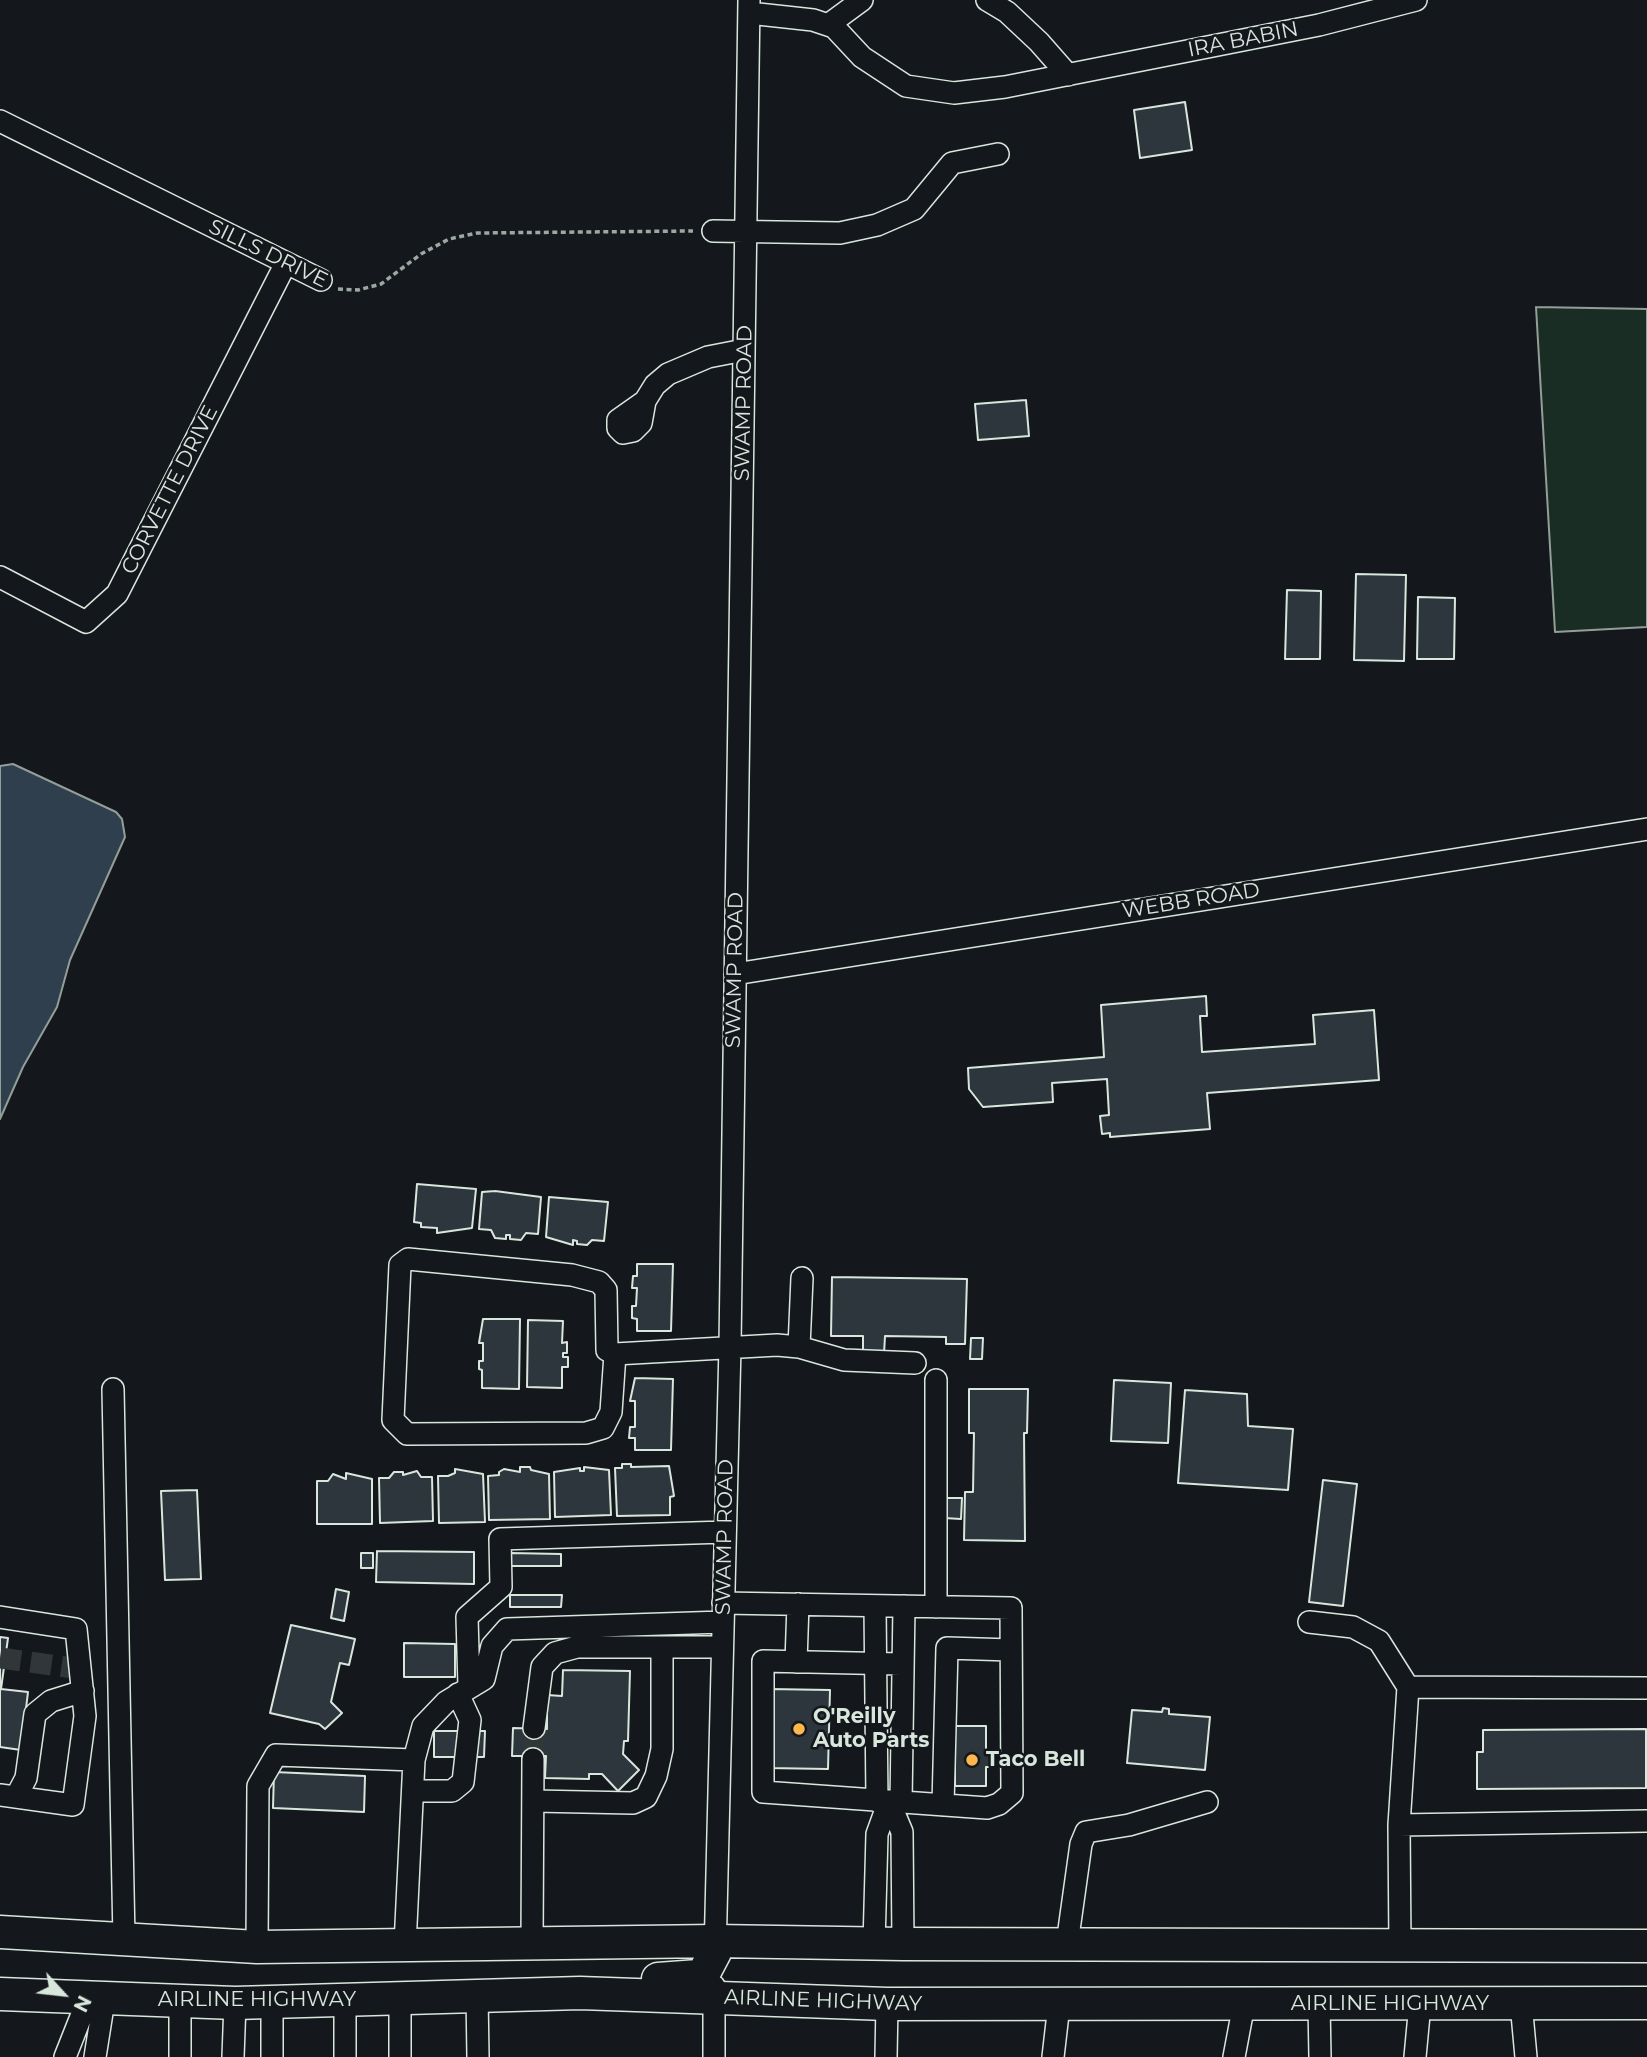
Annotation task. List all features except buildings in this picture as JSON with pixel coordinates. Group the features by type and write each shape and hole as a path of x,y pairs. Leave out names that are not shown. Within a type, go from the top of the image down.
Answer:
{"highway":[{"path":"5,1934 257,1947 669,1941 715,1947 888,1944 1647,1946"},
{"path":"589,1986 655,1973 665,1967 670,1957 669,1941"},
{"path":"589,1986 690,1978 705,1972 715,1947"},
{"name":"AIRLINE HIGHWAY","path":"0,1994 272,2003 477,1995 589,1986 714,1997 887,2004 1647,2003"},
{"path":"1521,2003 1539,1986 1647,1986"}],"street":[{"path":"749,6 828,25 862,0"},
{"path":"987,0 1007,12 1039,42 1068,75"},
{"name":"IRA BABIN","path":"828,25 834,27 862,57 906,86 954,93 1005,88 1319,25 1416,0"},
{"name":"SWAMP ROAD","path":"714,2057 730,1346 749,6"},
{"name":"SILLS DRIVE","path":"0,121 321,280"},
{"path":"713,231 840,233 877,225 914,209 952,163 998,155"},
{"name":"CORVETTE DRIVE","path":"0,577 86,622 117,594 286,263"},
{"path":"645,401 655,385 681,367 708,357 744,350"},
{"name":"WEBB ROAD","path":"735,974 1647,829"},
{"path":"615,1354 611,1412 603,1429 586,1433 407,1434 393,1420 400,1265 408,1259 572,1275 599,1282 606,1290 607,1350 615,1354 730,1346 799,1347 844,1360 915,1363"},
{"path":"799,1347 802,1278"},
{"path":"688,1349 729,1369"},
{"path":"936,1380 936,1607"},
{"path":"113,1389 124,1939"},
{"path":"413,1791 452,1791 463,1782 470,1720 463,1690 467,1617 501,1587 500,1539 725,1532"},
{"path":"796,1662 798,1604"},
{"path":"405,1945 414,1760 423,1726 463,1690 484,1679 492,1646 507,1629 723,1613 798,1604 1011,1608 1012,1793 999,1804 987,1808 763,1793 764,1661 901,1664"},
{"path":"875,1606 889,1801 902,1832 888,1944"},
{"path":"888,1944 877,1834 889,1801 904,1606"},
{"path":"0,1617 76,1629 85,1716 73,1805 8,1796"},
{"path":"1309,1622 1353,1627 1379,1641 1408,1687 1399,1825 1400,1947"},
{"path":"534,1728 542,1667 555,1653 577,1647 722,1647"},
{"path":"534,1801 633,1803 646,1797 656,1776 662,1749 662,1647"},
{"path":"943,1805 947,1648 1011,1650"},
{"path":"1408,1687 1647,1688"},
{"path":"8,1796 26,1778 35,1714 51,1701 83,1691"},
{"path":"257,1947 258,1786 276,1755 414,1760"},
{"path":"532,1942 533,1759"},
{"path":"1067,1944 1081,1844 1086,1832 1129,1825 1207,1802"},
{"path":"1399,1825 1647,1821"},
{"path":"477,1995 478,2057"},
{"path":"400,1998 400,2057"},
{"path":"65,2057 96,1999"},
{"path":"95,2057 96,1999"},
{"path":"345,2000 345,2057"},
{"path":"180,2001 180,2057"},
{"path":"233,2057 235,2003"},
{"path":"272,2003 272,2057"},
{"path":"1521,2003 1527,2057"},
{"path":"886,2057 887,2004"},
{"path":"1234,2057 1244,2004"},
{"path":"1319,2004 1320,2057"},
{"path":"1415,2057 1420,2004"},
{"path":"1053,2057 1059,2005"}],"path":[{"name":"SILLS DRIVE","path":"321,280 338,289 358,290 381,284 430,249 449,239 477,233 713,231"}],"green space":[{"path":"1536,307 1647,309 1647,627 1555,632"}],"water":[{"path":"13,764 116,812 122,819 125,837 70,960 57,1007 23,1067 0,1119 0,766"}],"tunnel":[{"path":"0,1658 80,1669"},
{"path":"533,1759 534,1728"}],"place":[{"name":"O'Reilly Auto Parts","path":"799,1729"},
{"name":"Taco Bell","path":"972,1760"}]}
